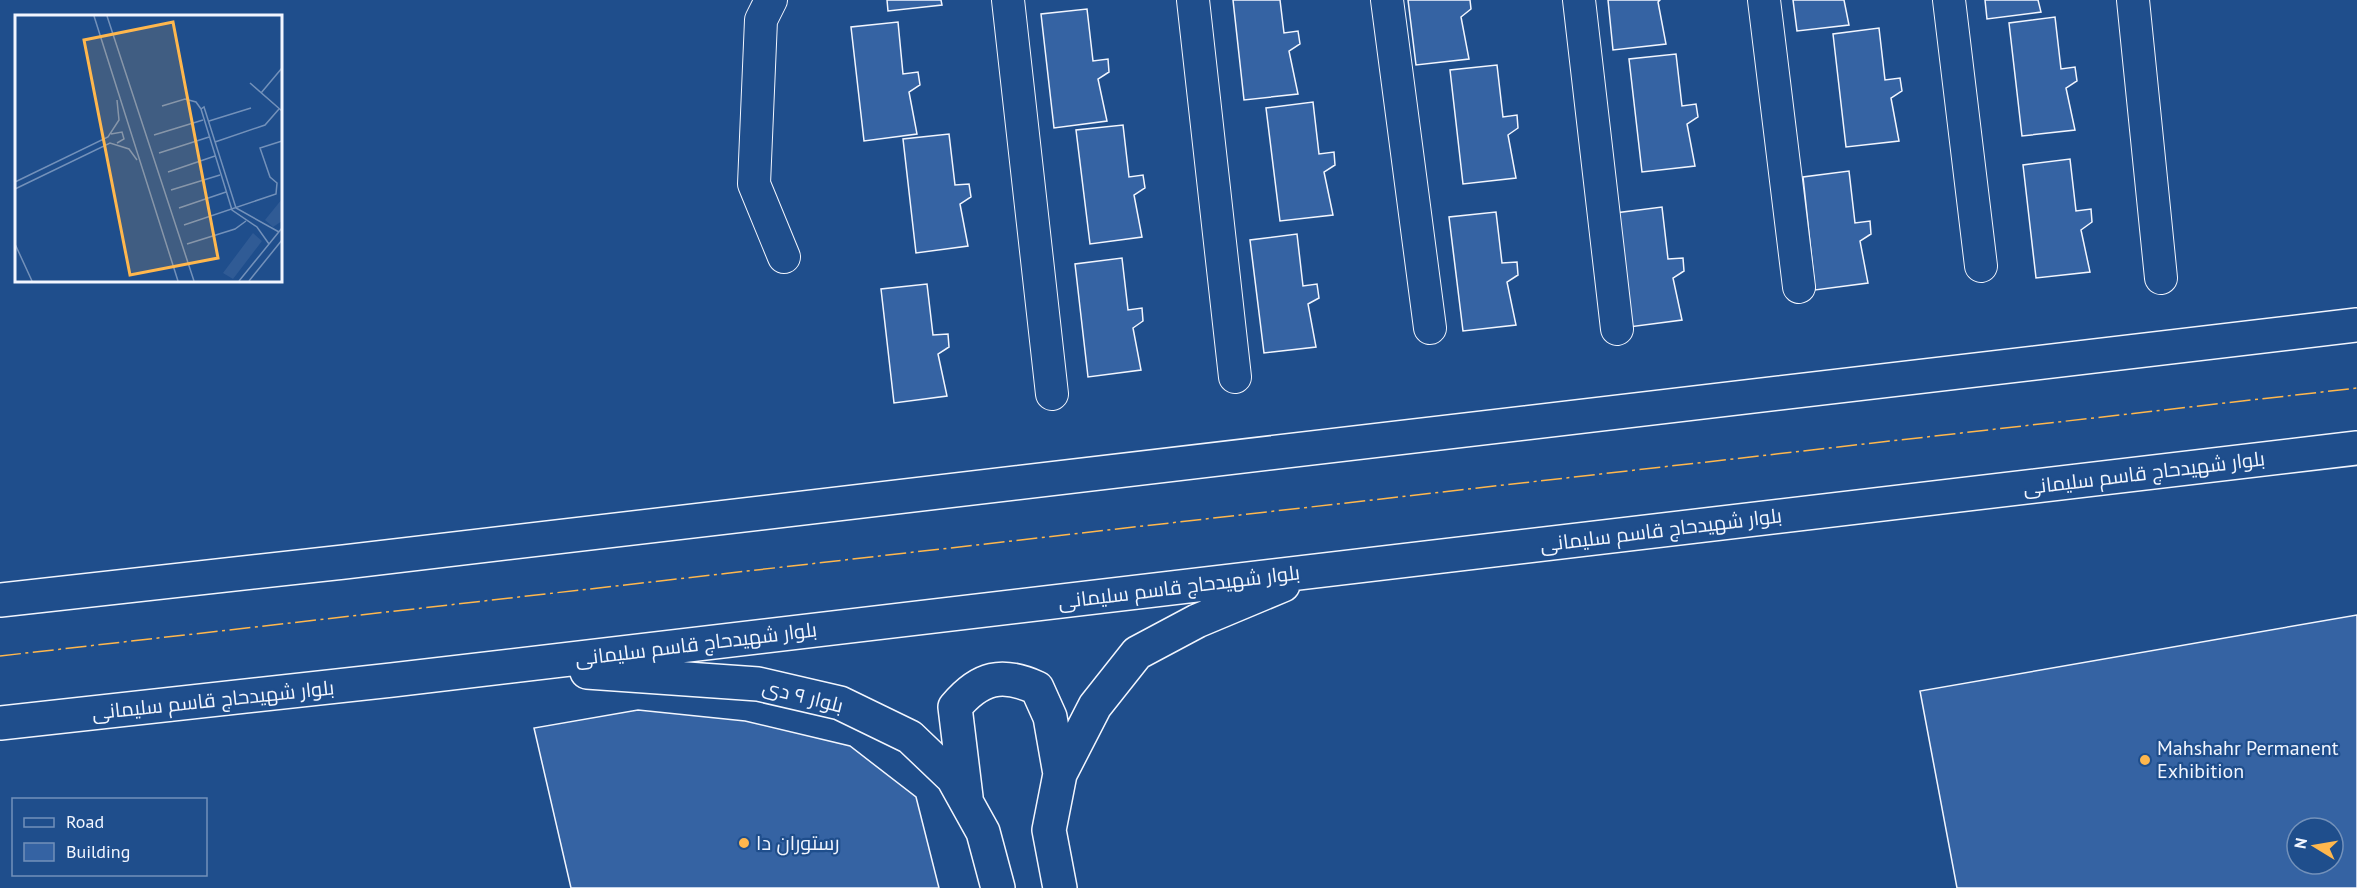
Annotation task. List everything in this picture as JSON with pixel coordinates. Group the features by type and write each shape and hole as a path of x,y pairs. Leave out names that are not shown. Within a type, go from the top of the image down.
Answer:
{"main road":[{"path":"0,600 2357,325"},
{"name":"بلوار شهیدحاج قاسم سلیمانی","path":"0,723 510,666 2357,448"},
{"path":"1060,888 1049,830 1060,774 1095,706 1137,653 1197,621 1319,570"},
{"name":"بلوار ۹ دی","path":"510,666 758,684 840,703 910,737 953,777 984,832 998,888"},
{"path":"966,801 955,707 968,691 995,679 1017,679 1037,688 1050,717 1060,774"}],"street":[{"path":"771,0 760,20 753,184 784,257"},
{"path":"1008,0 1052,394"},
{"path":"1193,0 1235,377"},
{"path":"1387,0 1430,328"},
{"path":"1578,0 1617,329"},
{"path":"1764,0 1800,287"},
{"path":"1949,0 1981,266"},
{"path":"2133,0 2161,278"}],"building":[{"path":"887,0 941,0 942,5 888,11"},
{"path":"1233,0 1280,0 1284,33 1298,31 1300,44 1289,51 1298,94 1244,100"},
{"path":"1408,0 1470,0 1471,9 1461,17 1469,59 1416,65"},
{"path":"1608,0 1660,0 1658,2 1666,44 1613,50"},
{"path":"1793,0 1844,0 1849,25 1797,31"},
{"path":"1985,0 2038,0 2041,12 1987,19"},
{"path":"1087,9 1093,61 1108,59 1109,72 1098,79 1107,121 1054,128 1041,14"},
{"path":"2055,17 2061,69 2075,67 2077,81 2066,88 2075,130 2022,136 2009,23"},
{"path":"898,22 903,74 918,72 920,85 909,92 917,134 864,141 851,27"},
{"path":"1879,28 1885,80 1900,78 1902,91 1891,98 1899,141 1846,147 1833,34"},
{"path":"1676,54 1682,106 1696,104 1698,117 1687,124 1695,166 1642,172 1629,59"},
{"path":"1497,65 1503,117 1517,115 1518,128 1508,135 1516,178 1463,184 1450,70"},
{"path":"1313,102 1319,154 1334,152 1335,165 1324,172 1333,215 1280,221 1266,108"},
{"path":"1123,125 1129,177 1143,175 1145,188 1134,195 1142,237 1090,244 1076,130"},
{"path":"949,134 955,185 969,184 971,197 960,204 968,246 916,253 903,139"},
{"path":"2070,159 2076,211 2091,209 2092,222 2081,230 2090,272 2036,278 2023,165"},
{"path":"1849,171 1855,223 1870,221 1871,234 1860,241 1868,283 1815,290 1803,177"},
{"path":"1662,207 1668,259 1683,258 1684,271 1673,278 1682,320 1629,327 1615,213"},
{"path":"1496,212 1502,263 1517,262 1518,275 1507,282 1516,325 1463,331 1449,217"},
{"path":"1297,234 1303,286 1317,284 1319,298 1308,304 1316,347 1264,353 1250,240"},
{"path":"1122,258 1128,310 1142,308 1143,321 1133,328 1141,370 1088,377 1075,264"},
{"path":"927,284 933,335 948,334 949,347 938,354 947,396 894,403 881,289"},
{"name":"Mahshahr Permanent Exhibition","path":"2357,615 2357,888 1957,888 1920,691"},
{"name":"رستوران دا","path":"638,710 745,721 850,746 916,797 939,888 571,888 534,728"}],"power":[{"path":"0,656 2357,388"}],"place":[{"name":"Mahshahr Permanent Exhibition","path":"2145,760"},
{"name":"رستوران دا","path":"744,843"}]}
